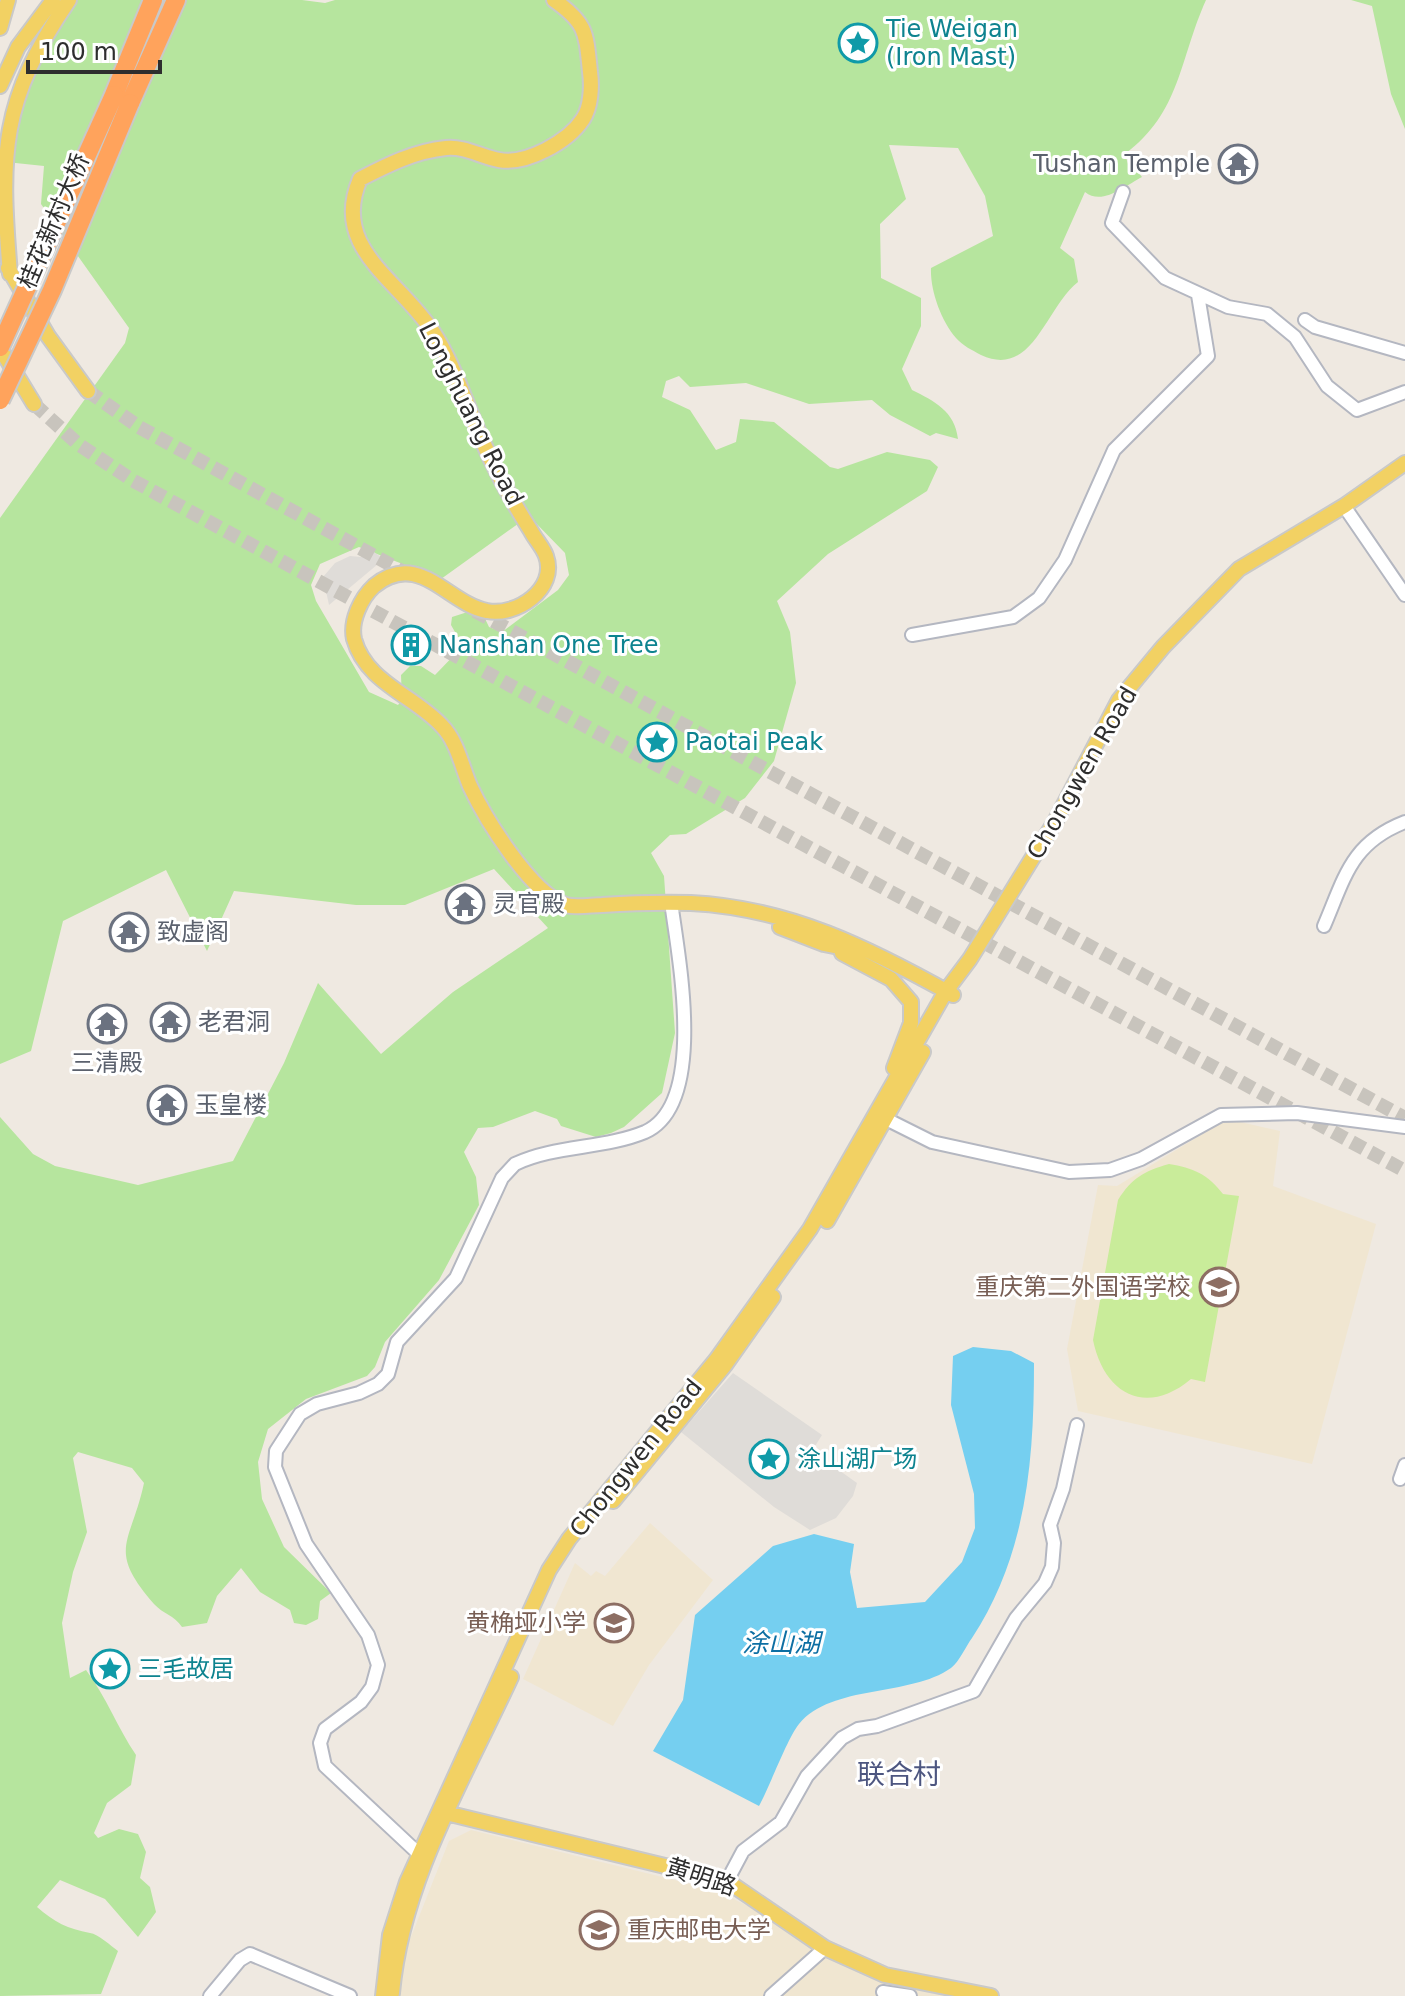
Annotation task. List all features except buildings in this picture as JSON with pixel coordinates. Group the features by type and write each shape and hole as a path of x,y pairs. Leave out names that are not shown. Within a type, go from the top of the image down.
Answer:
{"highway":[{"path":"122,99 144,0"},
{"path":"131,52 153,0"},
{"path":"122,99 176,0"},
{"name":"桂花新村大桥","path":"0,347 122,99"},
{"name":"桂花新村大桥","path":"0,400 52,290 122,99"}],"main road":[{"path":"0,28 8,0"},
{"path":"0,86 18,47 53,0"},
{"path":"10,274 0,158 16,86 27,58 69,0"},
{"name":"Longhuang Road","path":"554,0 578,17 587,48 592,86 585,117 572,133 525,160 500,161 466,149 447,148 400,159 360,179 350,202 362,253 411,300 436,335 501,483 548,558 546,578 536,595 512,611 491,612 480,609 429,578 406,573 383,579 370,590 357,611 353,636 361,655 376,674 443,726 471,789 506,845 542,892 567,906 671,902 735,906 868,953 948,995"},
{"path":"0,245 10,274 72,373 88,391"},
{"path":"0,347 34,404"},
{"name":"Chongwen Road","path":"383,1996 390,1935 419,1854 443,1812 568,1559 725,1365 821,1230 948,995 1056,820 1119,700 1163,647 1239,569 1344,506 1405,463"},
{"path":"822,938 879,971 901,988 911,1002 911,1023 881,1116"},
{"name":"Chongwen Road","path":"392,1996 405,1919 443,1812"},
{"name":"黄明路","path":"443,1812 727,1881 825,1948 885,1975 991,1996"}],"street":[{"path":"1123,192 1112,223 1165,278 1228,307 1267,314 1295,337 1327,386 1357,410 1405,392"},
{"path":"912,635 1013,617 1039,598 1065,560 1114,450 1208,356 1198,295"},
{"path":"1305,320 1315,327 1405,353"},
{"path":"1344,506 1405,595"},
{"path":"1324,926 1354,855 1378,832 1405,822"},
{"path":"419,1854 325,1766 320,1743 325,1729 361,1702 372,1687 377,1657 368,1635 306,1544 275,1467 276,1451 300,1414 317,1404 359,1393 378,1384 388,1374 397,1342 456,1278 502,1178 515,1164 527,1158 630,1137 655,1126 663,1118 675,1094 686,1021 671,902"},
{"path":"881,1116 932,1142 1069,1172 1110,1170 1141,1159 1221,1115 1297,1113 1405,1127"},
{"path":"727,1881 743,1851 781,1822 807,1776 842,1738 858,1729 877,1726 974,1691 1016,1618 1045,1583 1052,1567 1054,1543 1050,1525 1063,1489 1077,1425"},
{"path":"1400,1479 1405,1465"},
{"path":"771,1996 825,1948"},
{"path":"210,1996 240,1960 250,1954 350,1996"},
{"path":"885,1975 882,1994 910,1996"}],"shaded area":[{"path":"371,550 384,559 329,605 323,577 335,563 350,556 361,557"},
{"name":"重庆第二外国语学校","path":"1227,1119 1280,1131 1273,1186 1376,1224 1312,1464 1078,1411 1067,1349 1098,1185 1117,1186"},
{"name":"涂山湖广场","path":"733,1373 822,1435 812,1451 857,1483 853,1496 836,1518 810,1530 774,1507 681,1432"},
{"name":"黄桷垭小学","path":"650,1523 713,1580 649,1665 613,1726 523,1679 575,1563 591,1576 596,1571 605,1576"},
{"name":"重庆邮电大学","path":"471,1830 715,1890 750,1907 822,1956 877,1979 959,1996 398,1996 405,1952 449,1841"}],"green space":[{"path":"77,0 302,0 325,3 335,0 1206,0 1168,103 1143,138 1125,154 1131,174 1138,172 1142,177 1106,196 1092,196 1085,192 1060,248 1074,259 1078,282 1066,294 1037,337 1013,357 999,360 981,355 962,343 946,323 935,295 931,268 993,236 985,196 958,148 889,145 906,199 880,224 881,278 921,298 921,326 902,369 912,390 948,414 958,439 936,433 930,436 890,415 872,400 809,404 746,383 690,387 679,376 666,381 662,397 690,410 716,450 736,442 740,419 774,422 830,467 838,469 887,452 930,460 938,467 927,491 828,554 777,601 790,632 796,683 774,761 745,798 686,834 670,835 651,853 664,876 675,1033 662,1093 624,1127 596,1137 561,1126 557,1119 535,1111 493,1127 478,1128 464,1152 476,1177 479,1205 439,1280 385,1342 375,1367 367,1376 306,1399 268,1429 258,1462 262,1499 284,1547 331,1593 320,1601 318,1619 306,1625 294,1623 290,1610 260,1592 241,1568 217,1596 207,1623 182,1627 154,1604 139,1586 126,1558 126,1546 144,1483 132,1468 78,1452 73,1458 87,1532 73,1572 62,1623 70,1678 86,1670 136,1755 131,1785 107,1803 94,1833 98,1838 119,1829 138,1834 146,1852 140,1878 150,1887 156,1912 138,1937 105,1899 60,1880 37,1907 62,1924 97,1936 118,1951 101,1994 0,1996 0,1117 33,1154 55,1166 138,1185 233,1161 284,1063 318,983 381,1054 453,992 548,928 494,869 405,905 356,905 234,891 207,951 166,870 63,921 31,1051 0,1064 0,518 125,343 129,328 41,204 44,166 6,162 28,75 60,20","holes":["529,516 565,553 569,575 558,590 502,632 489,627 480,608 452,617 451,625 463,646 435,675 421,666 410,666 401,675 402,700 398,705 369,692 316,601 311,585 320,564 359,547 441,579"]},
{"path":"1351,0 1405,0 1405,129 1391,94 1372,6"},
{"path":"1169,1164 1199,1173 1212,1181 1223,1194 1239,1196 1205,1382 1191,1379 1158,1397 1143,1398 1117,1386 1099,1359 1093,1340 1118,1200 1139,1176"}],"water":[{"name":"涂山湖","path":"973,1347 1011,1351 1034,1363 1032,1435 1024,1505 1016,1540 990,1606 957,1662 934,1677 851,1696 813,1711 794,1731 759,1806 653,1751 683,1700 695,1615 773,1546 814,1534 854,1544 850,1572 857,1608 925,1602 962,1562 975,1528 974,1494 951,1405 953,1356"}],"tunnel":[{"path":"88,391 139,427 411,576"},
{"path":"34,404 78,444 132,480 1405,1171"},
{"path":"475,611 1405,1118"}],"place":[{"name":"Tie Weigan (Iron Mast)","path":"858,43"},
{"name":"Tushan Temple","path":"1238,164"},
{"name":"Nanshan One Tree","path":"411,645"},
{"name":"Paotai Peak","path":"657,742"},
{"name":"灵官殿","path":"465,904"},
{"name":"致虚阁","path":"129,932"},
{"name":"老君洞","path":"170,1022"},
{"name":"三清殿","path":"107,1024"},
{"name":"玉皇楼","path":"167,1105"},
{"name":"重庆第二外国语学校","path":"1219,1287"},
{"name":"涂山湖广场","path":"769,1459"},
{"name":"黄桷垭小学","path":"614,1623"},
{"name":"三毛故居","path":"110,1669"},
{"name":"重庆邮电大学","path":"599,1930"}],"district":[{"name":"联合村","path":"899,1774"}]}
